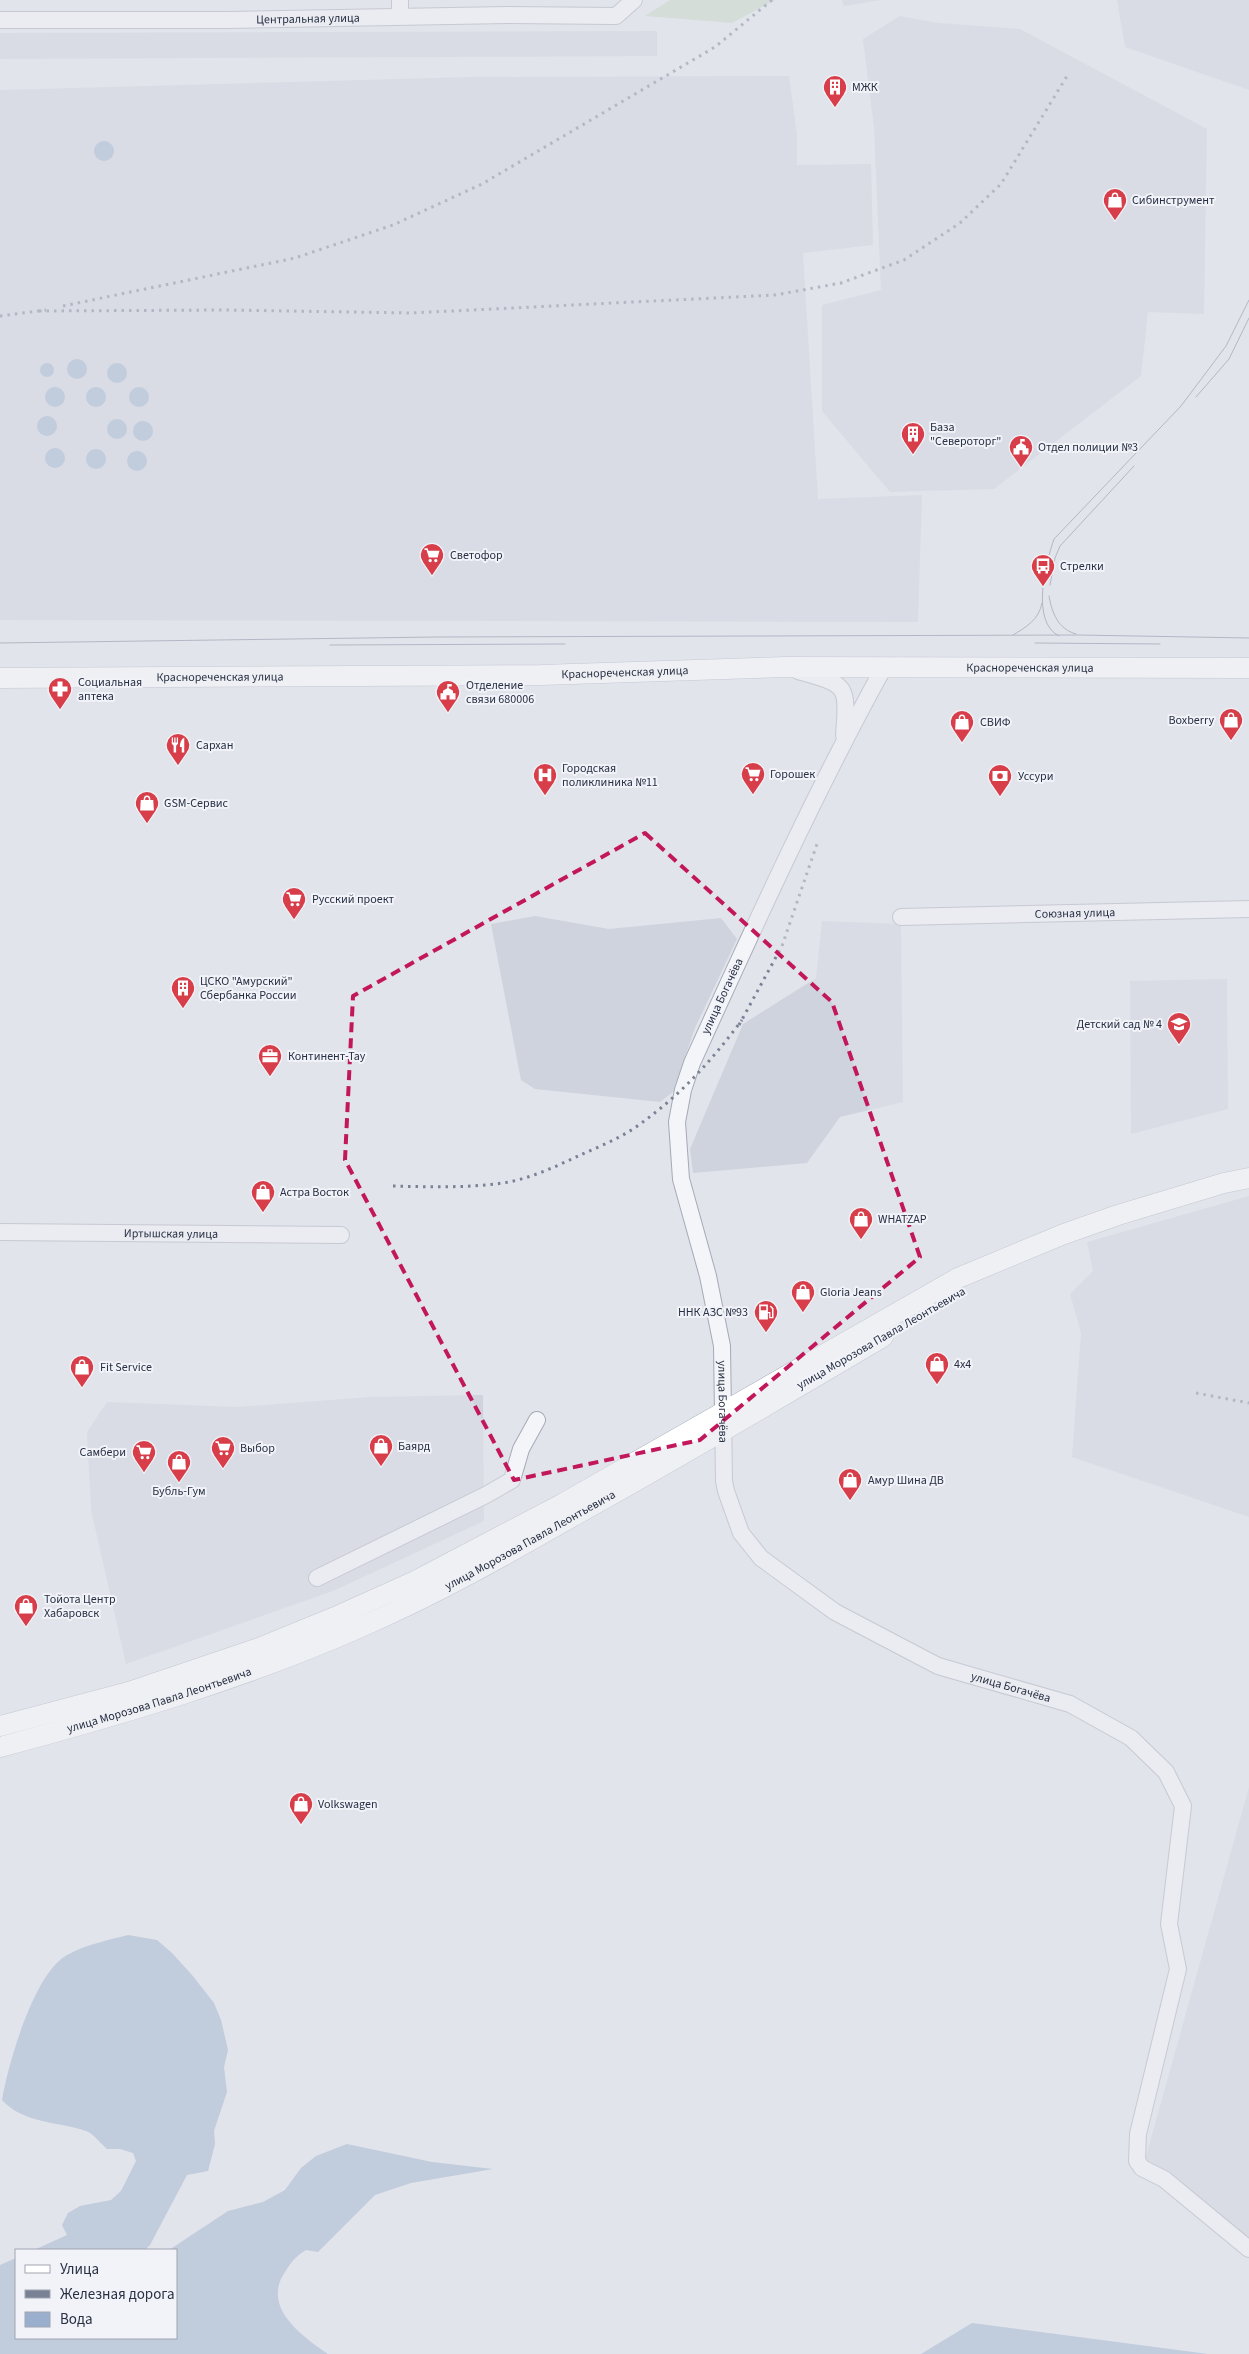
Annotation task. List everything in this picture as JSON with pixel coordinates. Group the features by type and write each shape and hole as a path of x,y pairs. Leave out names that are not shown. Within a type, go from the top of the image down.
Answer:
{"main road":[{"name":"Краснореченская улица","path":"0,678 541,675 785,667 1249,668"},
{"name":"улица Морозова Павла Леонтьевича","path":"0,1747 146,1707 263,1667 365,1626 471,1574 958,1278 1022,1250 1118,1215 1249,1178"},
{"name":"улица Морозова Павла Леонтьевича","path":"0,1726 129,1692 259,1648 335,1617 449,1564 724,1421"}],"street":[{"name":"Центральная улица","path":"0,20 228,20 400,8 616,16 634,0"},
{"path":"785,667 834,681 841,686 846,700 844,740"},
{"name":"улица Богачёва","path":"884,667 844,740 787,854 692,1062 677,1122 681,1179 708,1276 722,1346 726,1491 741,1533 761,1558 836,1612 938,1666 1070,1704 1131,1738 1166,1772 1182,1806 1169,1924 1178,1969 1138,2134 1137,2160 1142,2168 1164,2179 1249,2249"},
{"name":"Союзная улица","path":"901,917 1249,909"},
{"name":"Иртышская улица","path":"0,1232 341,1235"},
{"path":"317,1578 486,1495 512,1480 521,1449 537,1420"}],"highlighted area":[{"path":"645,833 832,1002 920,1257 700,1440 514,1480 345,1160 353,996"}],"shaded area":[{"path":"842,0 881,0 844,6"},
{"path":"1117,0 1249,0 1249,90 1125,47"},
{"path":"900,16 938,23 1020,29 1207,129 1204,314 1148,312 1141,376 994,489 890,492 822,411 822,305 881,290 874,128 863,39"},
{"path":"657,31 657,56 0,59 0,33"},
{"path":"789,76 797,135 797,165 871,164 873,245 803,253 818,499 922,495 918,622 0,620 0,90 469,77"},
{"path":"535,916 609,929 721,918 737,939 695,1028 673,1092 660,1102 535,1089 521,1080 491,924"},
{"path":"822,921 901,924 903,1102 840,1117 807,1163 693,1173 690,1149 743,1024 816,978"},
{"name":"Детский сад № 4","path":"1227,979 1228,1109 1131,1134 1130,981"},
{"path":"1249,1196 1249,1517 1072,1457 1081,1333 1070,1294 1093,1271 1087,1242"},
{"path":"483,1395 484,1521 333,1591 126,1664 91,1510 87,1432 107,1402 237,1407 370,1397"},
{"path":"1249,1787 1249,2249 1145,2160"}],"green space":[{"path":"670,0 775,0 732,23 645,16"}],"water":[{"path":"104,141 111,144 114,151 111,158 104,161 97,158 94,151 97,144"},
{"path":"77,359 84,362 87,369 84,376 77,379 70,376 67,369 70,362"},
{"path":"47,363 52,365 54,370 52,375 47,377 42,375 40,370 42,365"},
{"path":"117,363 124,366 127,373 124,380 117,383 110,380 107,373 110,366"},
{"path":"55,387 62,390 65,397 62,404 55,407 48,404 45,397 48,390"},
{"path":"96,387 103,390 106,397 103,404 96,407 89,404 86,397 89,390"},
{"path":"139,387 146,390 149,397 146,404 139,407 132,404 129,397 132,390"},
{"path":"47,416 54,419 57,426 54,433 47,436 40,433 37,426 40,419"},
{"path":"117,419 124,422 127,429 124,436 117,439 110,436 107,429 110,422"},
{"path":"143,421 150,424 153,431 150,438 143,441 136,438 133,431 136,424"},
{"path":"55,448 62,451 65,458 62,465 55,468 48,465 45,458 48,451"},
{"path":"96,449 103,452 106,459 103,466 96,469 89,466 86,459 89,452"},
{"path":"137,451 144,454 147,461 144,468 137,471 130,468 127,461 130,454"},
{"path":"128,1935 157,1940 192,1975 214,2003 221,2020 228,2050 224,2067 227,2092 214,2131 215,2144 208,2171 187,2175 150,2245 146,2249 36,2249 67,2235 62,2225 68,2213 80,2206 111,2200 121,2191 136,2161 133,2153 120,2149 107,2149 89,2132 20,2114 2,2100 10,2065 24,2021 44,1980 55,1965 67,1955 97,1943"},
{"path":"347,2144 432,2162 493,2169 411,2183 375,2195 318,2252 306,2250 289,2265 279,2285 278,2297 281,2309 307,2339 328,2354 0,2354 0,2265 15,2258 15,2339 178,2339 178,2249 171,2249 228,2211 263,2202 285,2190 301,2168 316,2156"},
{"path":"972,2323 1208,2354 921,2354"}],"tram line":[{"path":"1059,636 1050,629 1045,618 1043,605 1044,576 1054,539 1181,406 1226,346 1249,300"},
{"path":"1196,397 1229,359 1249,318"},
{"path":"1050,585 1055,558 1060,546 1134,466"},
{"path":"1049,596 1052,608 1060,624 1076,634"},
{"path":"1013,635 1035,618 1042,603"},
{"path":"0,643 436,637 1079,635 1249,638"},
{"path":"1035,643 1160,644"},
{"path":"330,645 565,644"}],"railway":[{"path":"63,306 295,258 393,225 482,184 715,47 772,0"},
{"path":"39,311 226,310 411,313 775,295 841,283 904,260 960,223 1001,184 1067,76"},
{"path":"0,316 46,310"},
{"path":"739,1025 782,946 817,844"},
{"path":"393,1186 435,1187 503,1183 542,1172 606,1144 633,1129 679,1092 705,1066 742,1020"},
{"path":"1196,1393 1249,1403"}],"place":[{"name":"МЖК","path":"835,108"},
{"name":"Сибинструмент","path":"1115,221"},
{"name":"База \"Североторг\"","path":"913,455"},
{"name":"Отдел полиции №3","path":"1021,468"},
{"name":"Светофор","path":"432,576"},
{"name":"Стрелки","path":"1043,587"},
{"name":"Социальная аптека","path":"60,710"},
{"name":"Отделение связи 680006","path":"448,713"},
{"name":"Boxberry","path":"1231,741"},
{"name":"СВИФ","path":"962,743"},
{"name":"Сархан","path":"178,766"},
{"name":"Горошек","path":"753,795"},
{"name":"Городская поликлиника №11","path":"545,796"},
{"name":"Уссури","path":"1000,797"},
{"name":"GSM-Сервис","path":"147,824"},
{"name":"Русский проект","path":"294,920"},
{"name":"ЦСКО \"Амурский\" Сбербанка России","path":"183,1009"},
{"name":"Детский сад № 4","path":"1179,1045"},
{"name":"Континент-Тау","path":"270,1077"},
{"name":"Астра Восток","path":"263,1213"},
{"name":"WHATZAP","path":"861,1240"},
{"name":"Gloria Jeans","path":"803,1313"},
{"name":"ННК АЗС №93","path":"766,1333"},
{"name":"4х4","path":"937,1385"},
{"name":"Fit Service","path":"82,1388"},
{"name":"Баярд","path":"381,1467"},
{"name":"Выбор","path":"223,1469"},
{"name":"Самбери","path":"144,1473"},
{"name":"Бубль-Гум","path":"179,1483"},
{"name":"Амур Шина ДВ","path":"850,1501"},
{"name":"Тойота Центр Хабаровск","path":"26,1627"},
{"name":"Volkswagen","path":"301,1825"}]}
